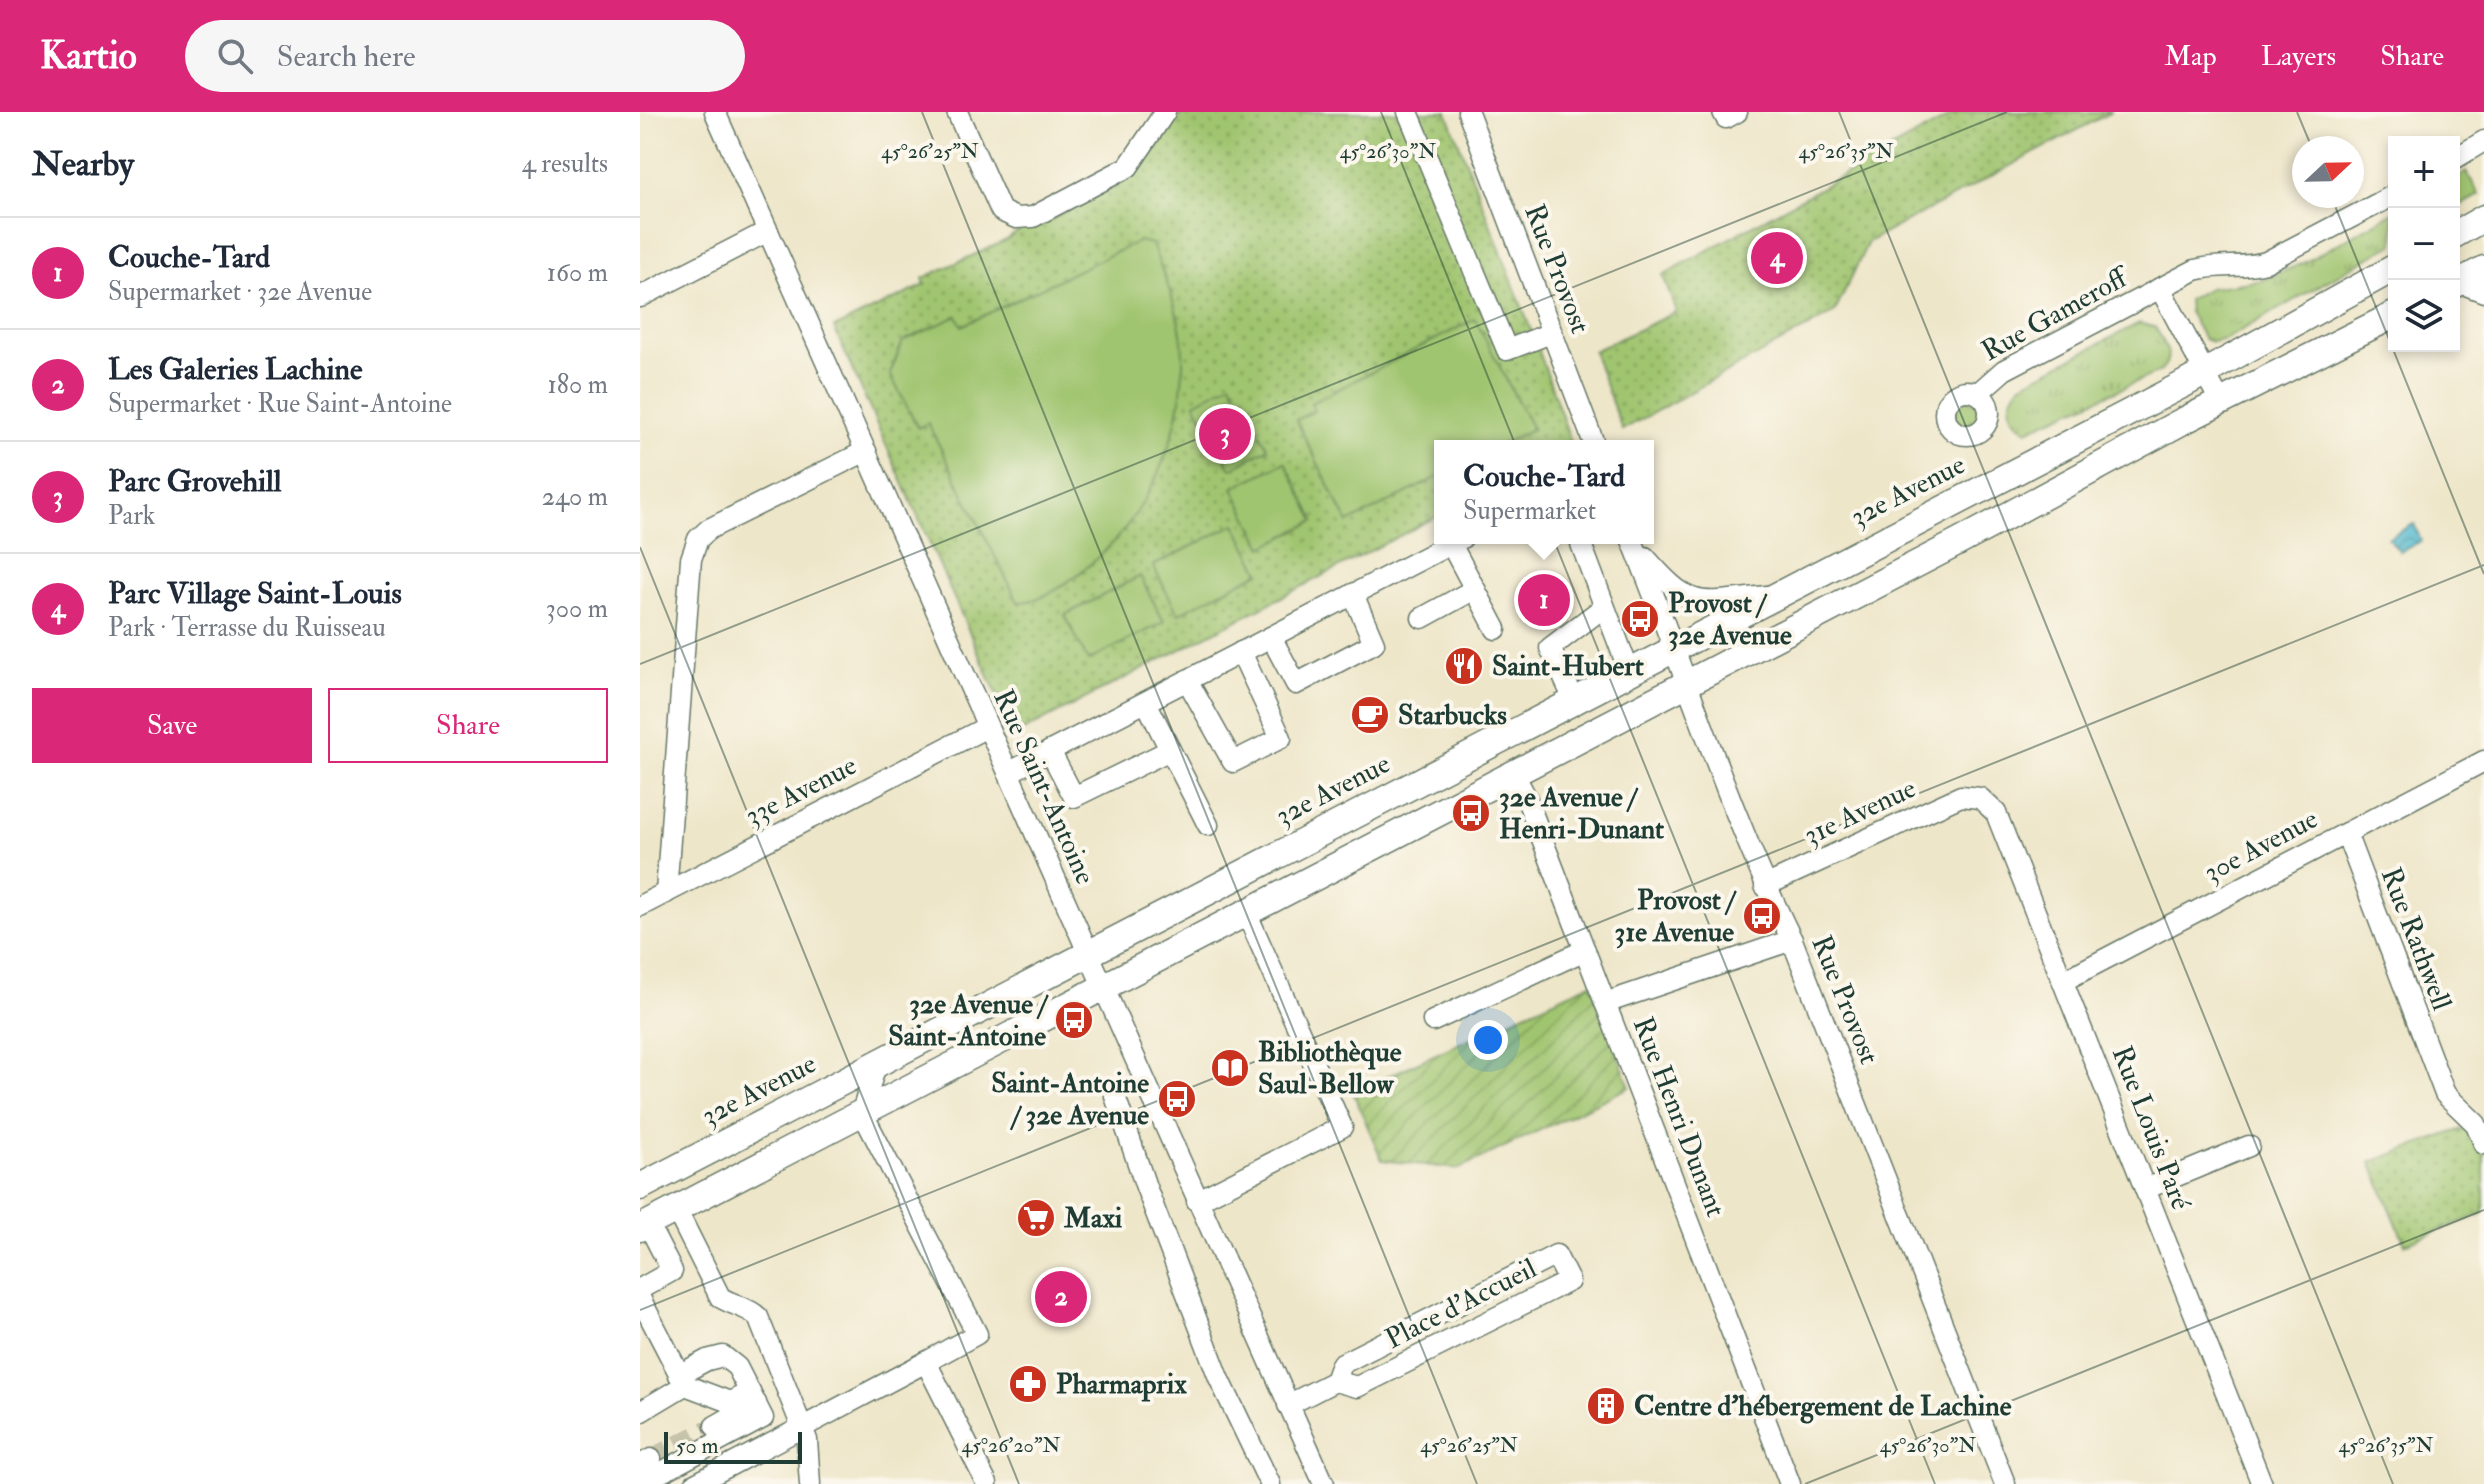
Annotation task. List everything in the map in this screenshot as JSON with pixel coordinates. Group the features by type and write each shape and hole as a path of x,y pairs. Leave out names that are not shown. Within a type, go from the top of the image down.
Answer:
{"main road":[{"path":"2460,232 2484,218"},
{"path":"2460,282 2484,269"},
{"name":"32e Avenue","path":"640,1187 2205,372 2388,271"},
{"path":"644,1226 2388,318"}],"street":[{"path":"957,112 1001,211 1016,218 1033,217 1128,167 1165,112"},
{"path":"1408,112 1507,350 1551,333"},
{"name":"Rue Provost","path":"1468,112 1593,440"},
{"path":"1723,112 1726,118 1737,112"},
{"name":"Rue Saint-Antoine","path":"722,114 768,231 1324,1484"},
{"path":"2460,155 2484,141"},
{"name":"Rue Gameroff","path":"1978,393 2004,370 2160,288 2203,268 2243,267 2266,262 2388,198"},
{"path":"640,297 768,231"},
{"path":"2460,285 2484,292"},
{"name":"Rue Gameroff","path":"2160,288 2221,403"},
{"path":"666,893 694,545 709,529 866,451"},
{"path":"1008,773 1450,544"},
{"path":"1457,544 1475,589 1496,629"},
{"path":"1586,544 1604,607 1629,671"},
{"name":"Rue Provost","path":"1634,544 1765,886 1792,940 2005,1484"},
{"path":"1635,544 1672,588 1686,597 1706,602 1775,595"},
{"path":"1422,618 1475,589"},
{"path":"1271,637 1296,684 1374,643 1353,594"},
{"path":"1574,700 1550,648 1604,607"},
{"path":"1187,680 1233,762 1281,738 1241,652"},
{"path":"1146,702 1208,825"},
{"name":"33e Avenue","path":"640,906 987,727"},
{"path":"1050,751 1074,797 1170,750"},
{"name":"30e Avenue","path":"2063,981 2484,761"},
{"name":"Rue Henri Dunant","path":"1513,772 1526,797 1790,1484"},
{"name":"31e Avenue","path":"1765,886 1961,796 1980,798"},
{"name":"Rue Louis Paré","path":"1980,798 1996,813 2262,1484"},
{"name":"Rue Rathwell","path":"2346,833 2445,1094 2476,1124 2484,1144"},
{"path":"1197,1201 1342,1127 1246,912"},
{"path":"1605,1003 1792,940"},
{"path":"1433,1021 1585,950"},
{"path":"695,1484 977,1334 862,1112 876,1065"},
{"path":"1115,1096 1146,1187 1219,1378 1270,1484"},
{"path":"2145,1189 2249,1146"},
{"path":"676,1209 720,1297 732,1305 749,1308 758,1317 807,1440 810,1484"},
{"path":"644,1226 672,1271 640,1298 648,1336 682,1380 730,1402 753,1398"},
{"name":"Place d'Accueil","path":"1288,1405 1335,1381 1357,1387 1569,1281 1556,1255 1341,1364 1335,1381"},
{"path":"640,1412 707,1360 723,1356 737,1367 763,1418 645,1481 640,1478"},
{"path":"926,1362 987,1484"},
{"path":"715,1426 753,1398"}],"green space":[{"path":"1183,112 1447,112 1570,440 1434,440 1434,518 1015,735 834,328 925,285 923,278 1124,182 1141,169"},
{"path":"1958,112 2111,112 1868,242 1835,312 1622,430 1593,351 1676,312 1663,275"},
{"path":"2467,172 2479,195 2460,206 2460,176"},
{"path":"2388,215 2388,246 2226,339 2212,342 2204,339 2189,312 2188,300 2209,288 2264,280 2307,261"},
{"path":"1139,241 1152,244 1180,327 1182,386 1169,444 1145,499 1109,547 1080,573 1054,590 1036,599 1018,602 928,423 918,428 890,374 903,341 957,316 962,326"},
{"path":"1475,319 1532,429 1511,440 1434,440 1434,479 1348,523 1296,420 1314,411 1311,403"},
{"path":"2139,323 2155,327 2165,344 2168,354 2161,371 2027,430 2016,421 2011,404 2020,385"},
{"path":"1231,383 1268,448 1231,469 1195,403"},
{"path":"1967,400 1977,403 1980,413 1977,423 1967,426 1957,423 1954,413 1957,403"},
{"path":"1285,462 1315,521 1263,547 1233,488"},
{"path":"1235,524 1260,572 1178,614 1153,566"},
{"path":"1140,576 1164,622 1088,661 1065,615"},
{"path":"1591,983 1630,1087 1458,1169 1382,1160 1353,1092"},
{"path":"2476,1124 2484,1144 2484,1213 2405,1244 2371,1162"}],"water":[{"path":"2414,524 2421,541 2400,552 2388,538"}],"tunnel":[{"path":"651,1459 715,1426"}],"place":[{"name":"Parc Village Saint-Louis","path":"1777,258"},
{"name":"Parc Grovehill","path":"1225,434"},
{"name":"Couche-Tard","path":"1544,600"},
{"name":"Provost / 32e Avenue","path":"1640,619"},
{"name":"Saint-Hubert","path":"1464,666"},
{"name":"Starbucks","path":"1370,715"},
{"name":"32e Avenue / Henri-Dunant","path":"1471,813"},
{"name":"Provost / 31e Avenue","path":"1762,916"},
{"name":"32e Avenue / Saint-Antoine","path":"1074,1020"},
{"name":"Bibliothèque Saul-Bellow","path":"1230,1068"},
{"name":"Saint-Antoine / 32e Avenue","path":"1177,1099"},
{"name":"Maxi","path":"1036,1218"},
{"name":"Les Galeries Lachine","path":"1061,1297"},
{"name":"Pharmaprix","path":"1028,1384"},
{"name":"Centre d'hébergement de Lachine","path":"1606,1406"}]}
